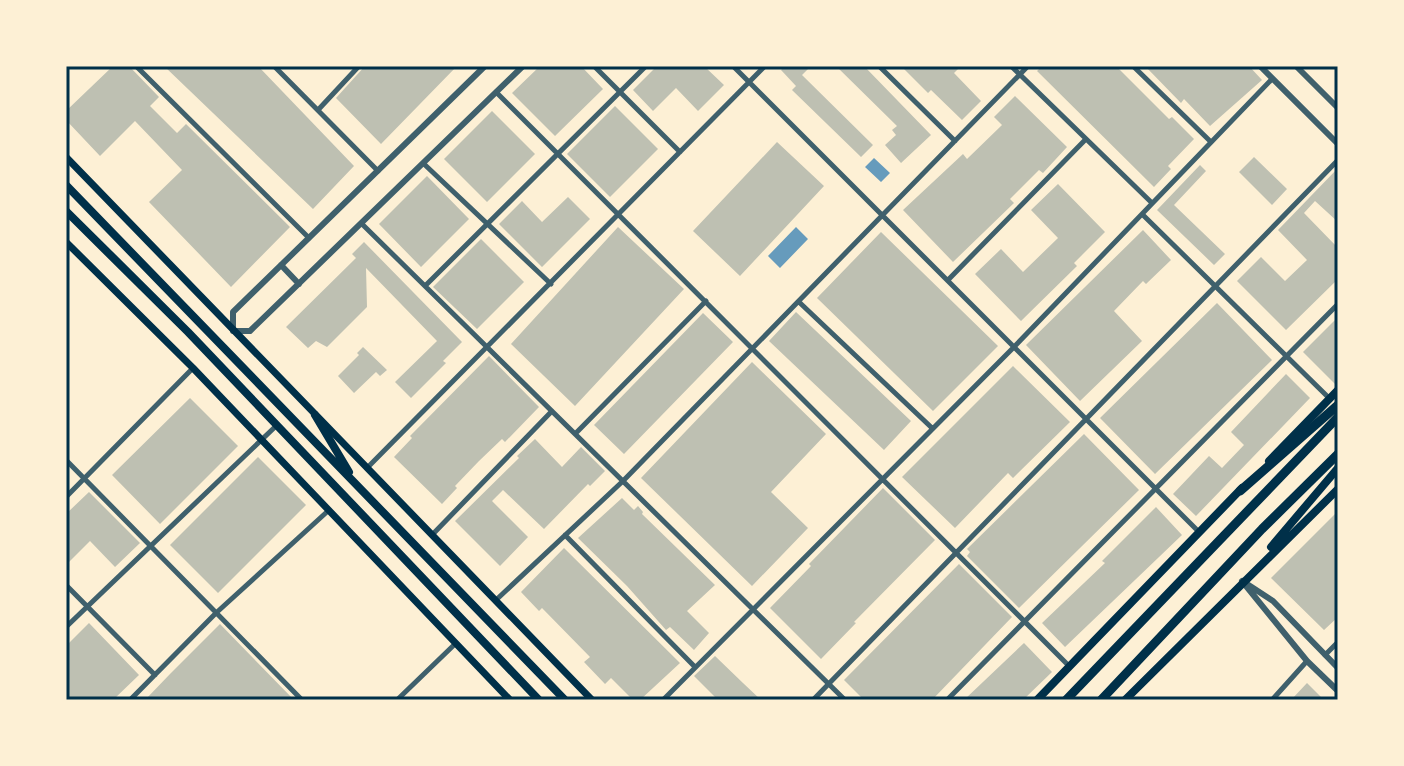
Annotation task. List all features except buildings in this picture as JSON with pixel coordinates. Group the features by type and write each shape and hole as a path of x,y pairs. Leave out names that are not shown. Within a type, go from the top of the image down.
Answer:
{"highway":[{"path":"1240,491 1334,401"},
{"path":"1066,700 1338,417"},
{"path":"1101,700 1262,529 1338,454"}],"main road":[{"path":"66,157 592,700"},
{"path":"66,185 565,700"},
{"path":"66,211 188,332 539,700"},
{"path":"66,242 193,368 510,700"},
{"path":"1334,401 1338,390"},
{"path":"315,415 355,483"},
{"path":"1242,581 1338,468"},
{"path":"1125,700 1338,489"},
{"path":"1037,700 1240,491"}],"street":[{"path":"136,66 309,238"},
{"path":"274,66 378,171"},
{"path":"318,110 359,66"},
{"path":"485,66 233,312 233,331 250,331 523,66"},
{"path":"594,66 680,152"},
{"path":"425,286 646,66"},
{"path":"733,66 1198,531"},
{"path":"367,468 765,66"},
{"path":"879,66 955,141"},
{"path":"1011,66 1152,203"},
{"path":"495,601 623,481 1028,66"},
{"path":"1133,66 1211,142"},
{"path":"1260,66 1338,144"},
{"path":"1296,66 1338,108"},
{"path":"663,700 1014,347 1272,79"},
{"path":"496,92 1070,667"},
{"path":"948,280 1086,139"},
{"path":"813,700 1338,160"},
{"path":"424,164 551,284"},
{"path":"1142,214 1334,401"},
{"path":"362,224 845,700"},
{"path":"281,265 299,284"},
{"path":"575,434 706,301"},
{"path":"799,302 932,428"},
{"path":"947,700 1338,304"},
{"path":"66,497 193,368"},
{"path":"432,535 552,411"},
{"path":"66,627 276,426"},
{"path":"66,460 302,700"},
{"path":"130,700 216,613 329,510"},
{"path":"565,535 695,667"},
{"path":"1242,581 1273,601 1338,668"},
{"path":"1242,581 1307,661 1338,691"},
{"path":"66,585 155,675"},
{"path":"1325,655 1338,642"},
{"path":"397,700 455,644"},
{"path":"1272,700 1307,661"}],"water":[{"path":"874,158 890,173 881,182 865,167"},
{"path":"796,227 808,239 780,268 768,256"}]}
